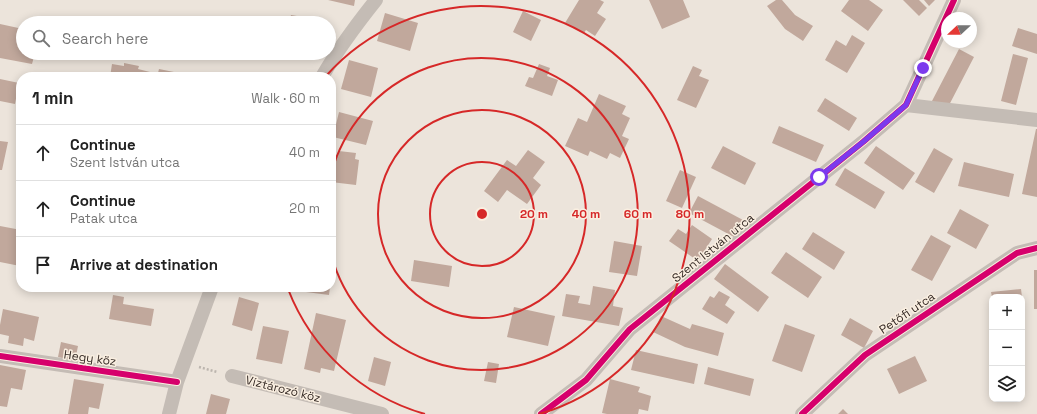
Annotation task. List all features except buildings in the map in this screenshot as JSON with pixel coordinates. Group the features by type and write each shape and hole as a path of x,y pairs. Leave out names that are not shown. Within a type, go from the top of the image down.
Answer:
{"street":[{"path":"336,53 376,0"},
{"path":"954,0 906,105 1037,120"},
{"path":"325,72 332,60"},
{"name":"Szent István utca","path":"541,414 586,380 630,328 863,142 906,105"},
{"name":"Petőfi utca","path":"802,414 865,355 1018,253 1037,248"},
{"path":"169,414 177,382 185,364 210,292"},
{"name":"Hegy köz","path":"0,356 177,382"},
{"name":"Víztározó köz","path":"232,376 382,414"}],"cycle path":[{"path":"541,414 586,380 630,329 863,142 906,105 954,0"},
{"path":"802,414 865,355 1017,253 1037,248"},
{"path":"0,356 177,382"}],"route":[{"path":"819,177 906,105 923,68"}]}
